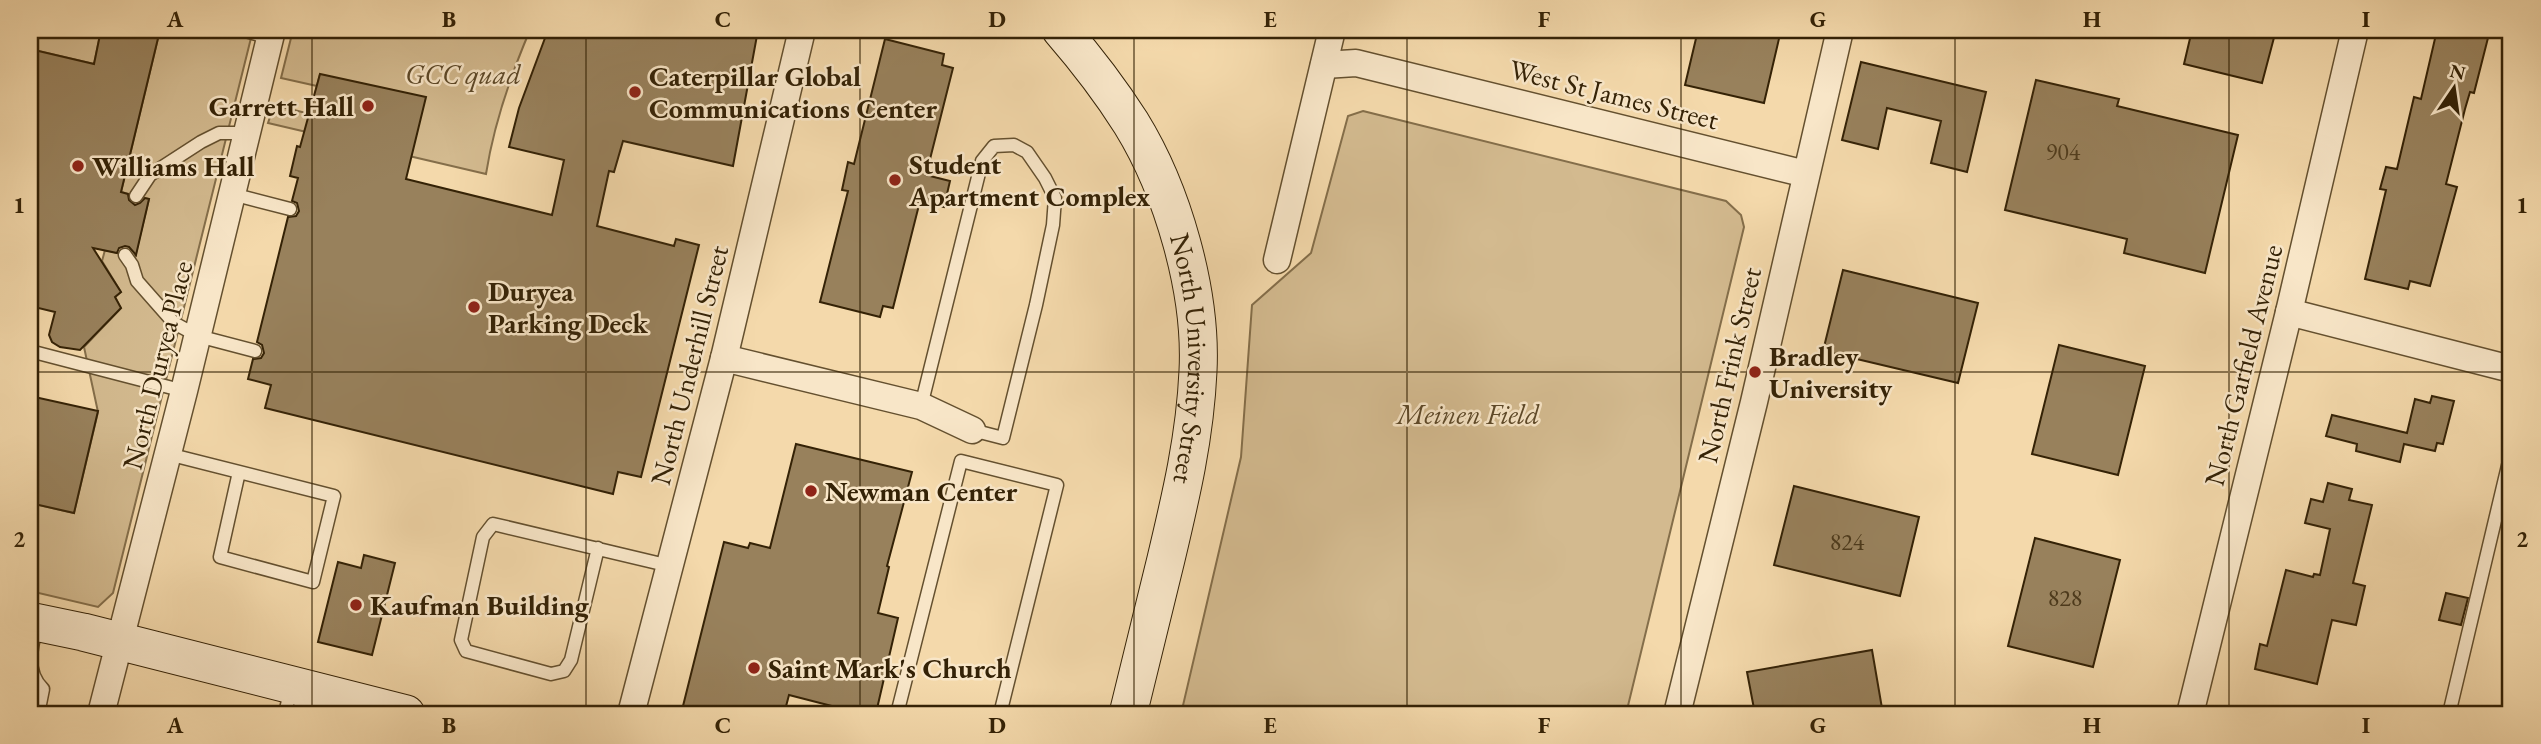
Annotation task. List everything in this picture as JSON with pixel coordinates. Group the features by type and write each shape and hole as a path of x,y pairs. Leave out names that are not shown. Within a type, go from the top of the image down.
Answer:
{"main road":[{"name":"North University Street","path":"1061,30 1103,82 1132,125 1156,172 1188,264 1197,318 1198,370 1189,462 1128,714"},
{"path":"34,622 119,642 288,700 406,714"}],"street":[{"name":"North Underhill Street","path":"631,714 724,358 802,30"},
{"path":"1277,260 1332,30"},
{"name":"North Frink Street","path":"1677,714 1754,402 1840,30"},
{"name":"North Garfield Avenue","path":"2190,714 2355,30"},
{"name":"North Duryea Place","path":"101,714 198,336 271,34"},
{"name":"West St James Street","path":"1324,65 1356,63 1806,174"},
{"path":"2289,312 2511,369"},
{"path":"724,358 921,406 972,430"}],"lane":[{"path":"242,30 271,34"},
{"path":"136,196 150,175 201,142 219,134 247,133"},
{"path":"921,406 982,161 994,146 1014,145 1027,152 1055,198 1053,225 1003,438 972,430"},
{"path":"232,194 290,209"},
{"path":"125,255 138,281 174,323 198,336 255,351"},
{"path":"30,351 184,391"},
{"path":"2449,714 2511,453"},
{"path":"168,454 334,496 313,582 220,557 239,472"},
{"path":"897,714 961,461 1057,485 999,714"},
{"path":"598,548 572,660 564,671 551,674 466,651 461,640 483,537 493,524 598,548 670,566"},
{"path":"34,622 30,653 35,681 43,689 38,714"}],"green space":[{"path":"30,30 101,30 94,64 30,49"},
{"path":"160,30 236,30 240,35 251,38 113,593 98,607 30,591 30,503 74,513 98,412 84,347 121,308 115,297 121,292 102,261 105,250 135,257 149,199 121,192"},
{"name":"GCC quad","path":"293,30 530,30 504,100 486,174 268,123 274,105 310,114 317,86 281,78"},
{"name":"Meinen Field","path":"1363,111 1726,201 1741,215 1744,227 1626,714 1181,714 1241,457 1252,305 1311,253 1348,116"}],"building":[{"name":"Williams Hall","path":"101,30 160,30 121,192 128,194 129,200 135,205 145,198 149,199 136,255 125,246 119,248 117,253 93,248 121,292 115,297 121,308 80,350 60,347 52,342 49,335 55,312 30,306 30,140 36,109 30,107 30,49 94,64"},
{"name":"Duryea Parking Deck","path":"548,30 758,30 733,166 623,141 614,172 609,171 597,226 674,246 676,239 699,245 641,477 618,472 613,494 265,408 271,385 248,379 253,359 261,358 264,353 262,345 257,342 288,217 296,216 299,211 297,203 292,201 298,178 290,176 320,74 426,97 406,179 552,215 564,160 509,147 519,108"},
{"path":"1698,30 1781,30 1764,103 1685,85"},
{"path":"2192,30 2276,30 2262,83 2184,64"},
{"path":"2437,30 2490,30 2474,93 2470,92 2465,109 2446,184 2457,187 2430,286 2410,281 2408,289 2365,279 2386,190 2380,189 2386,167 2397,169 2414,97 2421,99"},
{"name":"Student Apartment Complex","path":"885,39 944,54 942,65 953,68 926,175 950,181 944,207 920,201 893,308 883,306 880,317 820,302 848,191 842,190 848,162 854,164"},
{"path":"1861,62 1986,92 1967,172 1931,163 1941,121 1887,108 1878,149 1842,140"},
{"path":"2036,80 2119,99 2117,106 2238,135 2205,273 2124,253 2127,239 2005,210"},
{"path":"1843,270 1978,303 1958,383 1823,351"},
{"path":"2059,345 2145,366 2118,475 2032,454"},
{"path":"30,396 98,411 74,513 30,503"},
{"path":"2432,396 2454,401 2443,444 2437,443 2435,451 2404,444 2400,462 2356,451 2357,444 2326,436 2332,415 2407,433 2415,399 2430,403"},
{"path":"796,444 912,472 887,566 889,567 878,613 898,618 876,713 860,709 859,713 789,695 784,714 681,714 724,542 748,548 750,543 770,548"},
{"path":"2328,483 2352,489 2349,500 2372,505 2353,583 2365,586 2356,625 2332,620 2317,684 2255,669 2260,644 2267,646 2286,570 2313,577 2314,574 2320,575 2330,529 2305,523 2311,499 2323,502"},
{"path":"1794,486 1919,517 1900,596 1774,565"},
{"path":"2035,538 2120,560 2093,667 2008,646"},
{"name":"Kaufman Building","path":"364,555 395,563 372,655 318,642 338,562 361,568"},
{"path":"2446,593 2468,598 2461,625 2439,620"},
{"path":"1872,650 1883,714 1755,714 1747,672"}],"place":[{"name":"Caterpillar Global Communications Center","path":"635,92"},
{"name":"Garrett Hall","path":"368,106"},
{"name":"Williams Hall","path":"78,166"},
{"name":"Student Apartment Complex","path":"895,180"},
{"name":"Duryea Parking Deck","path":"474,307"},
{"name":"Bradley University","path":"1755,372"},
{"name":"Newman Center","path":"811,491"},
{"name":"Kaufman Building","path":"356,605"},
{"name":"Saint Mark's Church","path":"754,668"}]}
